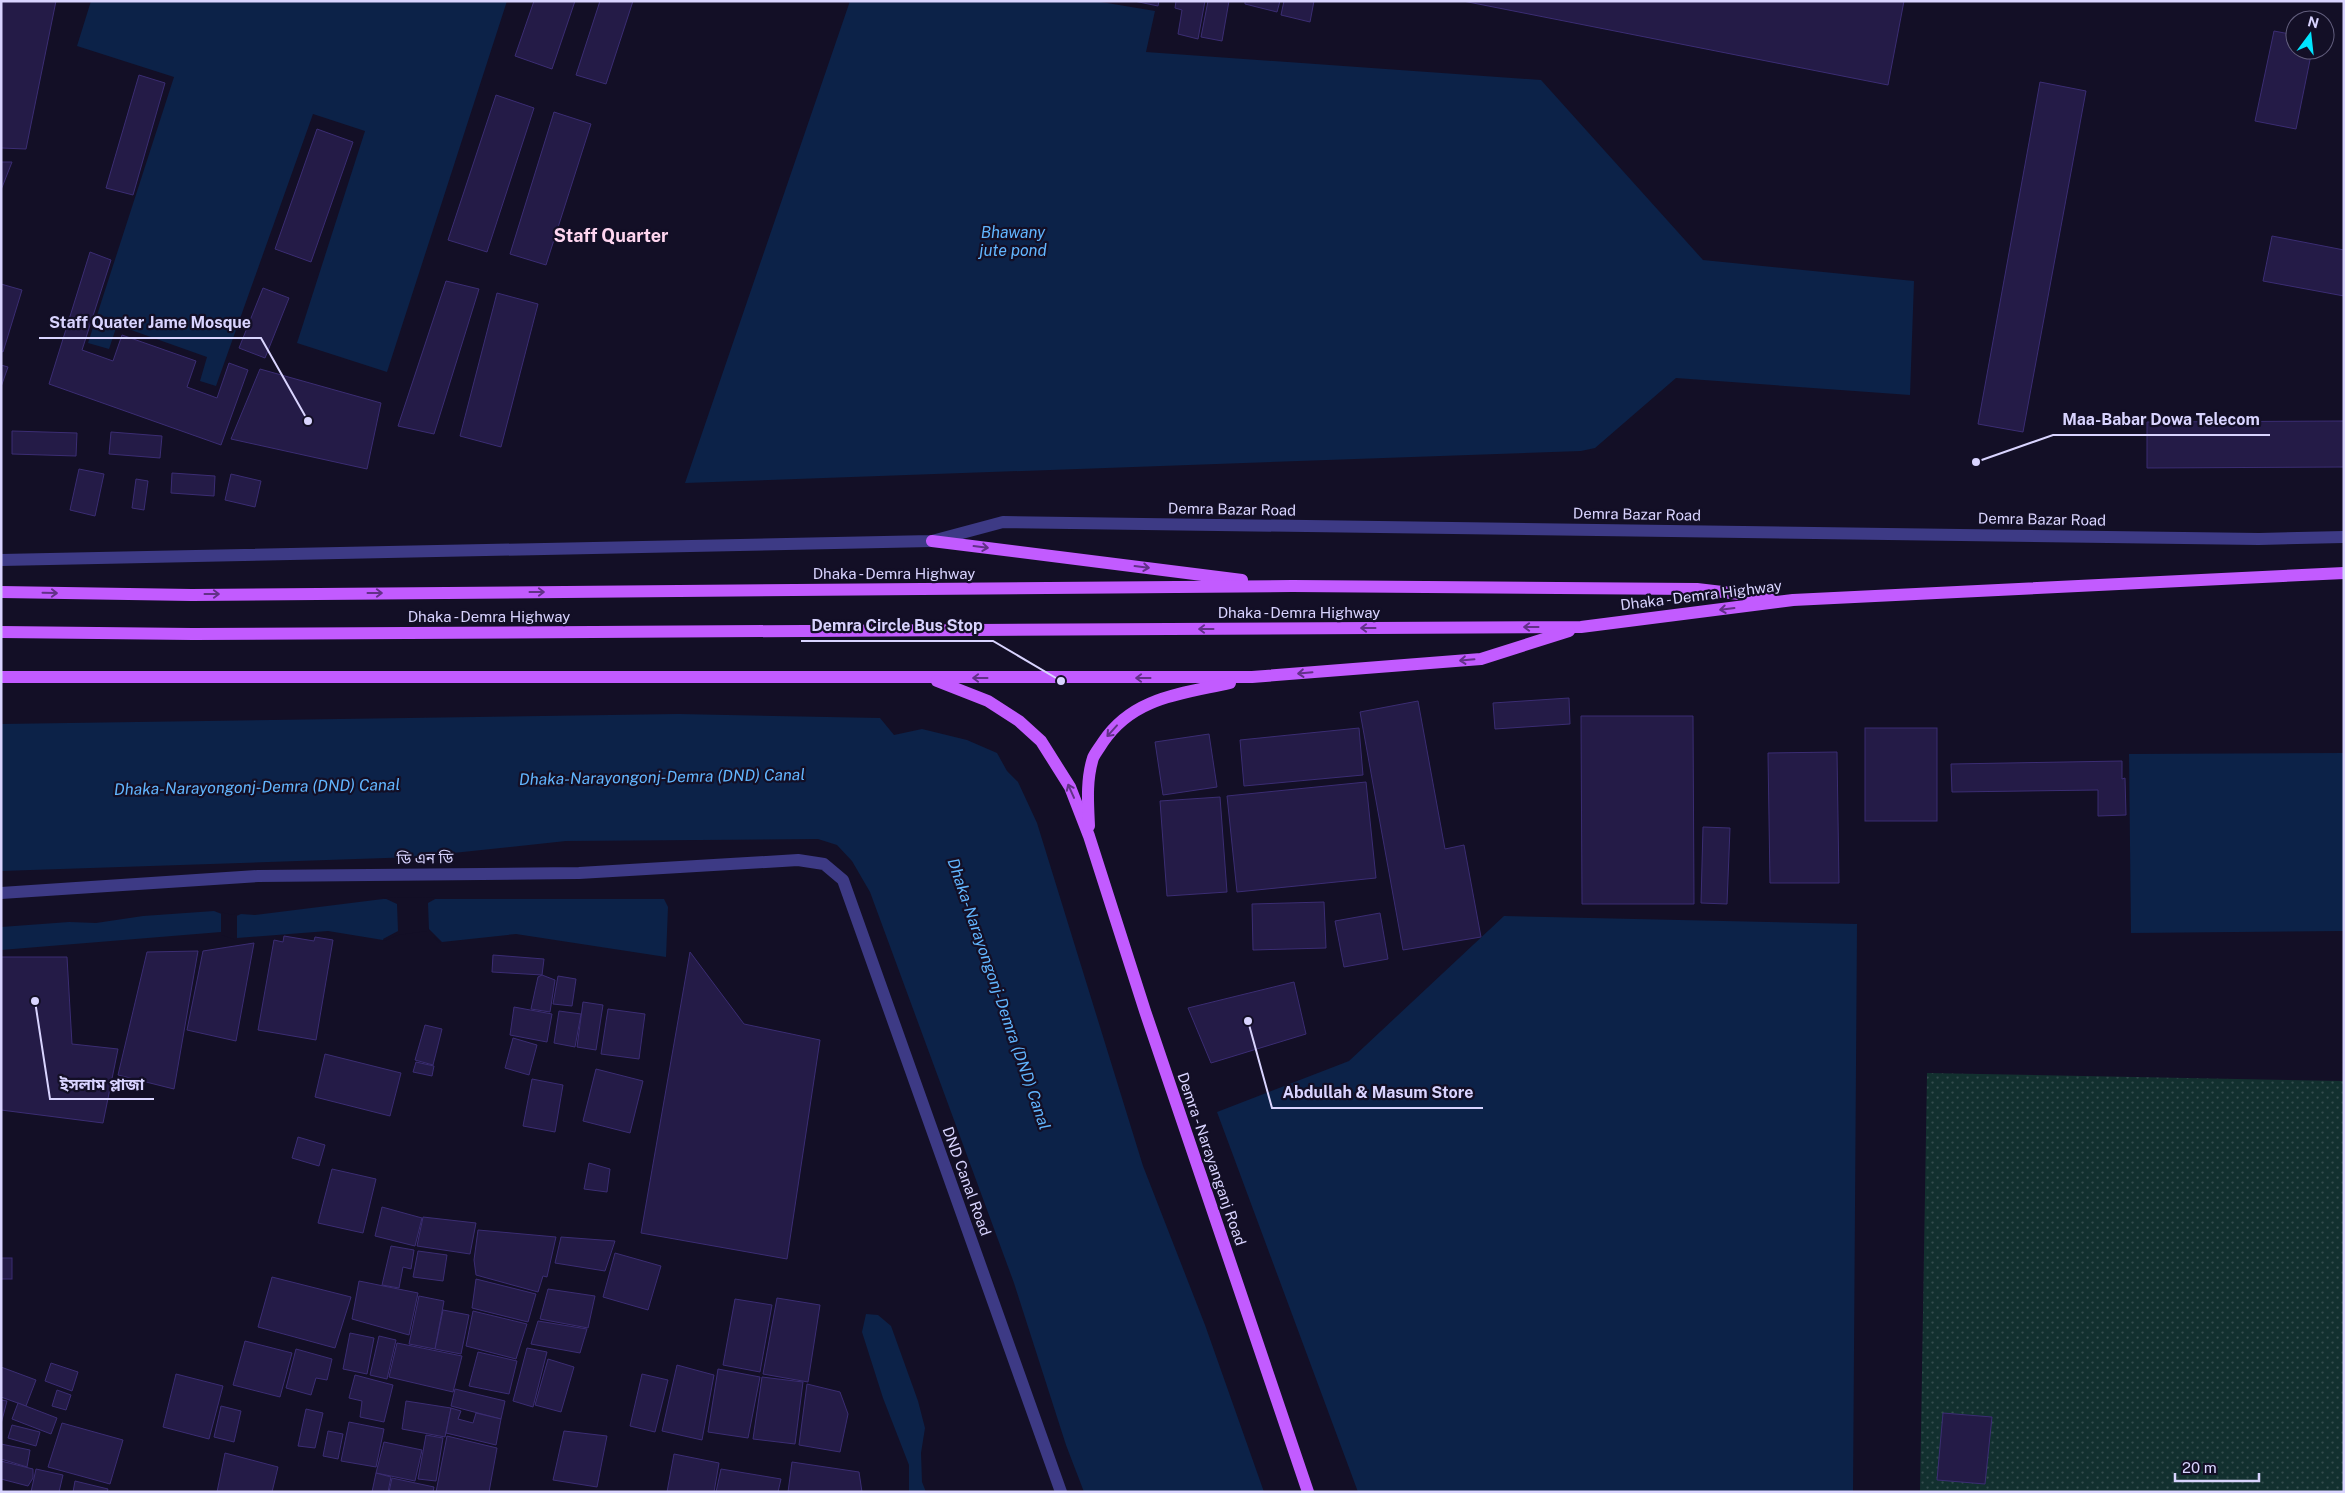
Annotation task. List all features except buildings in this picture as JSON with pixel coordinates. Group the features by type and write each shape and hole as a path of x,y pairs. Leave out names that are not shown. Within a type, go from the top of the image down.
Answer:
{"main road":[{"path":"932,541 1292,586"},
{"path":"1793,600 2344,573"},
{"name":"Dhaka - Demra Highway","path":"1,592 192,595 1292,586 1697,589 1793,600"},
{"name":"Dhaka - Demra Highway","path":"1,632 194,634 1581,627 1793,600"},
{"path":"1,678 1252,678 1481,659 1581,627"},
{"name":"Demra - Narayanganj Road","path":"930,678 988,701 1019,721 1041,741 1070,787 1089,836 1148,1020 1308,1492"},
{"name":"Demra - Narayanganj Road","path":"1089,836 1088,785 1094,757 1109,733 1132,711 1149,702 1252,678"}],"street":[{"name":"Demra Bazar Road","path":"1,560 932,541 1003,522 2259,538 2344,537"},
{"name":"ডি এন ডি","path":"1,893 258,876 579,873 798,860 824,864 843,880"},
{"name":"DND Canal Road","path":"843,880 1061,1492"}],"green space":[{"path":"1927,1073 2344,1081 2344,1492 1920,1492"}],"water":[{"path":"91,1 507,1 387,372 297,343 365,131 313,114 216,386 200,381 207,357 117,325 109,349 88,343 174,77 77,46"},
{"name":"Bhawany jute pond","path":"850,1 1095,1 1155,11 1146,52 1541,80 1703,260 1914,281 1910,395 1676,378 1595,448 1581,451 685,483"},
{"name":"Dhaka-Narayongonj-Demra (DND) Canal","path":"678,714 880,718 894,735 922,729 967,740 997,753 1007,771 1018,782 1037,823 1143,1166 1205,1325 1264,1492 1084,1492 1066,1445 1014,1283 870,892 852,861 837,845 818,839 566,841 415,857 1,871 1,724"},
{"path":"2344,753 2344,931 2131,933 2129,754"},
{"path":"383,899 664,899 668,907 666,957 516,934 442,942 428,928 398,932 383,940 328,931 237,938 221,932 1,950 1,927 69,922 96,923 143,916 214,911 232,918 241,914 255,915"},
{"path":"1504,916 1857,924 1853,1492 1358,1492 1217,1112 1349,1061"},
{"path":"866,1314 878,1315 891,1326 918,1401 925,1428 921,1453 922,1482 926,1492 909,1492 909,1465 883,1398 862,1332"}],"pier":[{"path":"382,897 437,898 428,903 429,930 441,944 427,931 398,935 384,941 383,939 398,931 397,904"},
{"path":"221,912 232,915 237,913 237,940 221,935"}],"place":[{"name":"Staff Quater Jame Mosque","path":"308,421"},
{"name":"Maa-Babar Dowa Telecom","path":"1976,462"},
{"name":"Demra Circle Bus Stop","path":"1061,681"},
{"name":"ইসলাম প্লাজা","path":"35,1001"},
{"name":"Abdullah & Masum Store","path":"1248,1021"}],"district":[{"name":"Staff Quarter","path":"611,235"}]}
